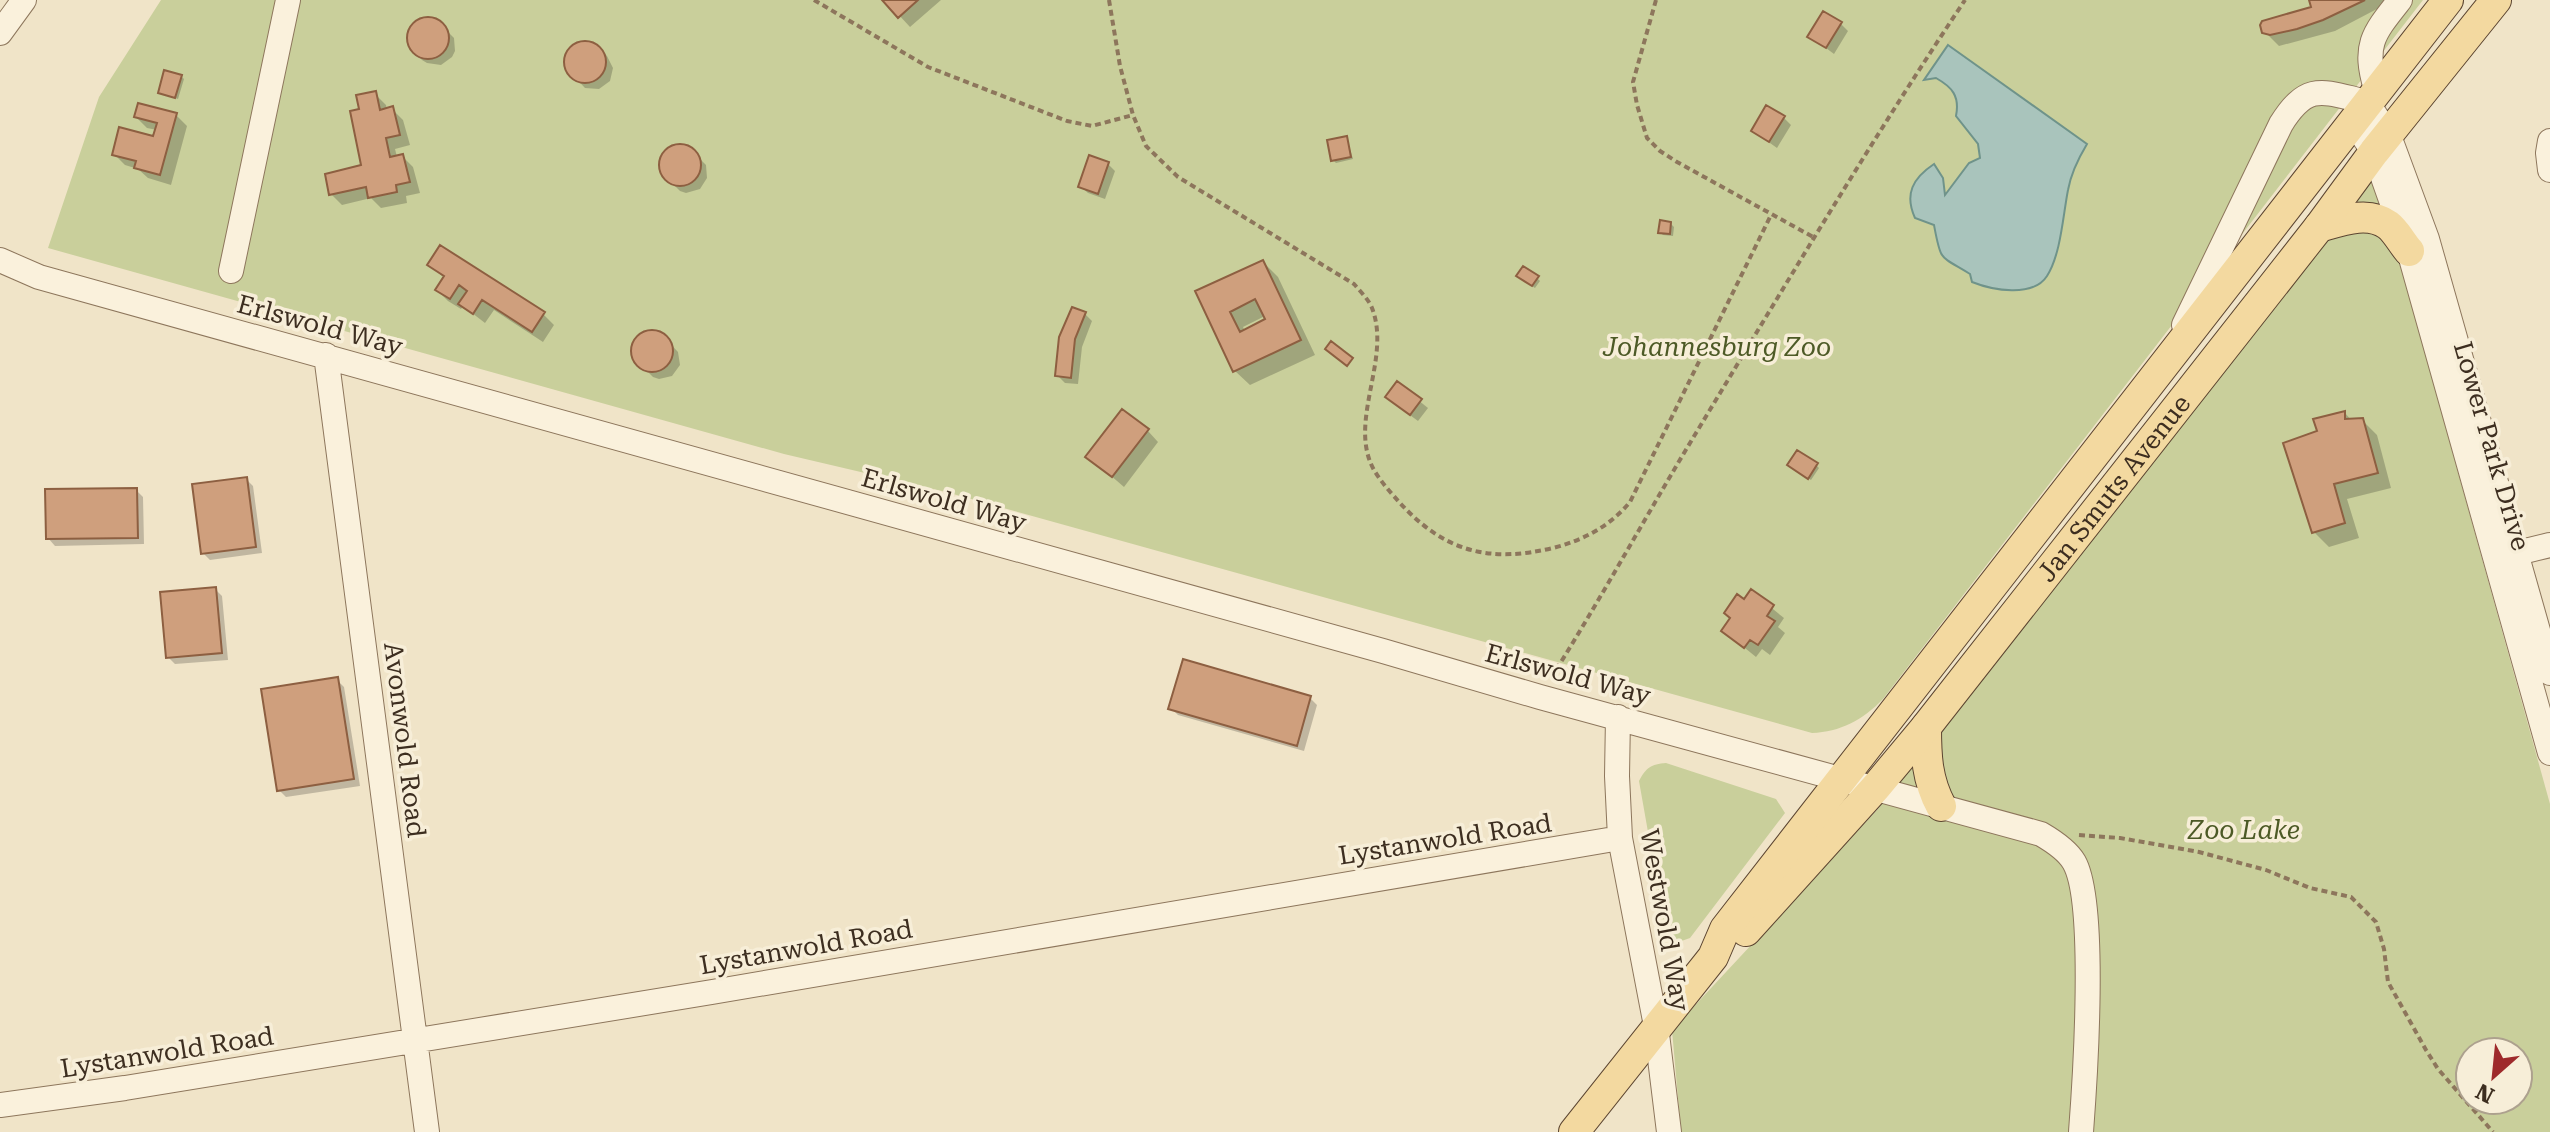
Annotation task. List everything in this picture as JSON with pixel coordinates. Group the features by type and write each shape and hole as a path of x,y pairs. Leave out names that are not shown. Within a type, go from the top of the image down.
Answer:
{"main road":[{"name":"Jan Smuts Avenue","path":"1574,1132 1713,957 1725,929 1840,779 2448,0"},
{"name":"Jan Smuts Avenue","path":"1713,957 1736,942 1926,727 2496,0"},
{"path":"2319,227 2352,218 2370,218 2388,225 2409,251"},
{"path":"1926,727 1926,767 1941,806"}],"street":[{"path":"0,33 24,0"},
{"path":"231,271 288,0"},
{"path":"2169,356 2293,104 2304,95 2318,92 2365,104 2370,44 2400,0"},
{"name":"Lower Park Drive","path":"2365,104 2427,239 2430,290 2505,556 2550,753"},
{"path":"2550,141 2550,170"},
{"name":"Lower Park Drive","path":"2381,144 2409,251 2430,290"},
{"name":"Erlswold Way","path":"0,260 39,277 2041,834"},
{"name":"Avonwold Road","path":"326,355 427,1132"},
{"path":"2505,556 2550,545"},
{"name":"Lower Park Drive","path":"2505,556 2550,673"},
{"name":"Westwold Way","path":"1618,717 1620,838 1656,1026 1669,1132"},
{"path":"2041,834 2074,862 2085,900 2086,983 2081,1132"},
{"name":"Lystanwold Road","path":"0,1105 125,1088 1620,838"}],"path":[{"path":"814,0 928,67 1067,121 1092,126 1133,115"},
{"path":"1109,0 1120,66 1133,115 1146,146 1178,177 1354,284 1372,307 1378,343 1364,442 1373,468 1418,522 1436,536 1461,548 1499,556 1540,551 1586,537 1616,519 1630,502 1771,215"},
{"path":"1656,0 1633,82 1647,138 1677,162 1815,238"},
{"path":"1540,697 1899,99 1965,0"},
{"path":"2041,834 2120,838 2199,852 2266,870 2310,888 2351,897 2376,922 2384,949 2388,982 2426,1050 2438,1069 2493,1132"}],"green space":[{"name":"Johannesburg Zoo","path":"161,0 2423,0 1883,699 1850,724 1812,733 946,492 784,454 48,248 99,97"},
{"name":"Zoo Lake","path":"2374,169 2550,804 2550,1132 1681,1132 1672,1030 1877,810"},
{"path":"1666,763 1776,799 1785,813 1690,938 1673,944 1666,934 1639,781 1656,764"}],"water":[{"path":"1948,45 2087,144 2071,178 2052,267 2041,283 2032,287 2012,290 1972,282 1970,274 1952,264 1940,252 1934,225 1915,218 1910,201 1912,187 1927,169 1934,164 1943,178 1945,195 1969,163 1980,158 1978,144 1956,116 1954,93 1936,78 1924,80"}],"building":[{"path":"882,0 918,0 898,18"},
{"path":"2309,0 2365,0 2297,29 2270,35 2262,33 2262,21 2311,7"},
{"path":"1823,11 1842,22 1826,48 1807,37"},
{"path":"428,17 443,23 449,38 443,53 428,59 413,53 407,38 413,23"},
{"path":"585,41 600,47 606,62 600,77 585,83 570,77 564,62 570,47"},
{"path":"164,70 182,75 175,98 158,93"},
{"path":"376,91 380,110 393,106 400,135 386,138 390,157 403,154 410,182 396,185 397,192 368,198 366,187 329,195 325,174 361,165 350,111 359,109 356,95"},
{"path":"138,103 177,113 160,175 134,168 136,161 112,155 119,127 153,136 157,123 134,117"},
{"path":"1766,105 1785,116 1769,142 1751,131"},
{"path":"1347,136 1351,157 1331,161 1327,140"},
{"path":"680,144 695,150 701,165 695,180 680,186 665,180 659,165 665,150"},
{"path":"1089,155 1109,162 1098,194 1078,187"},
{"path":"1660,220 1671,222 1670,234 1658,233"},
{"path":"440,245 545,312 532,332 482,300 473,314 458,304 467,291 459,285 450,299 435,290 444,276 427,265"},
{"path":"1263,260 1301,340 1233,372 1195,291","holes":["1255,299 1265,319 1240,332 1230,312"]},
{"path":"1523,266 1539,276 1532,286 1516,276"},
{"path":"1072,307 1086,312 1075,339 1071,378 1055,376 1059,337"},
{"path":"652,330 667,336 673,351 667,366 652,372 637,366 631,351 637,336"},
{"path":"1331,341 1353,358 1347,366 1325,349"},
{"path":"1397,381 1422,399 1410,415 1385,397"},
{"path":"1122,409 1149,429 1112,477 1085,457"},
{"path":"2345,411 2345,419 2363,418 2378,473 2334,484 2345,523 2312,533 2283,443 2317,431 2313,419"},
{"path":"1797,450 1818,463 1808,479 1787,465"},
{"path":"247,477 256,547 201,554 192,484"},
{"path":"137,488 138,538 46,539 45,489"},
{"path":"216,587 222,653 166,658 160,592"},
{"path":"1751,589 1774,605 1767,616 1775,621 1758,645 1750,640 1744,648 1721,631 1730,618 1724,613 1737,594 1744,599"},
{"path":"1183,659 1311,696 1297,746 1168,709"},
{"path":"338,677 354,779 277,791 261,689"}]}
